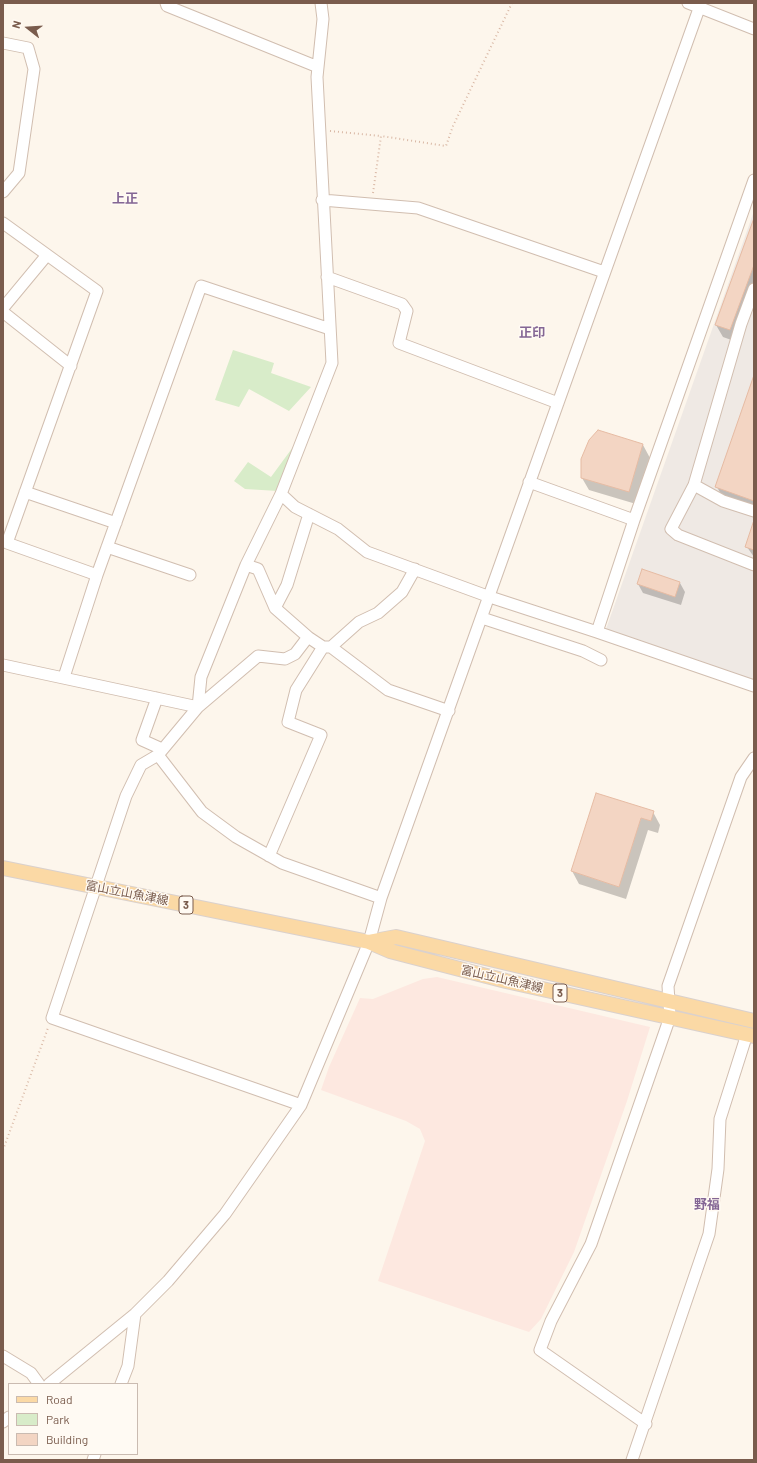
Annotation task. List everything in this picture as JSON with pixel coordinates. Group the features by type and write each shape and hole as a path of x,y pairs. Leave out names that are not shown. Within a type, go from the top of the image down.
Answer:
{"main road":[{"name":"富山立山魚津線","path":"3,868 369,942 390,951 506,981 750,1035"},
{"name":"富山立山魚津線","path":"369,942 396,937 754,1021"}],"street":[{"path":"166,3 167,6 318,67"},
{"path":"198,707 201,677 246,565 281,494 332,363 322,200 318,67 323,19 321,3"},
{"path":"688,3 700,5 754,29"},
{"path":"50,1383 135,1314 168,1281 225,1214 301,1105 369,942 381,898 490,597 529,482 700,5"},
{"path":"3,43 28,48 34,69 19,173 3,192"},
{"path":"597,632 634,520 754,180"},
{"path":"322,200 418,208 604,272"},
{"path":"3,223 98,291 7,543 97,575"},
{"path":"3,308 47,255"},
{"path":"327,277 402,304 408,311 398,343 558,403"},
{"path":"64,677 97,575 201,286 330,329"},
{"path":"754,289 741,324 694,485 671,529 678,535 754,564"},
{"path":"3,312 71,366"},
{"path":"529,482 634,520"},
{"path":"694,485 723,501 754,510"},
{"path":"26,492 116,522"},
{"path":"281,494 295,507 338,529 367,552 490,597 754,686"},
{"path":"275,608 287,585 309,514"},
{"path":"107,547 190,575"},
{"path":"246,565 258,569 275,608 308,637 327,647 388,690 449,711"},
{"path":"269,856 320,735 288,722 296,690 327,647 359,622 378,613 402,592 414,569"},
{"path":"482,618 583,651 601,660"},
{"path":"301,1105 52,1018 126,796 141,765 160,752 198,707 258,656 285,659 295,654 308,637"},
{"path":"3,665 198,707"},
{"path":"157,698 142,740 160,752 202,812 236,838 269,856 381,898"},
{"path":"646,1424 540,1350 551,1321 590,1244 670,1017 668,986 741,777 754,758"},
{"path":"632,1460 646,1424 709,1234 718,1169 720,1119 750,1035"},
{"path":"121,1383 128,1366 135,1314"},
{"path":"3,1356 31,1373 38,1383"}],"path":[{"path":"320,130 381,136 446,146 453,126 512,3"},
{"path":"371,204 381,136"},
{"path":"3,1150 52,1018"}],"shaded area":[{"path":"754,211 754,680 606,629"},
{"path":"437,977 650,1027 627,1101 574,1252 541,1319 529,1332 378,1281 425,1141 420,1129 406,1121 321,1090 329,1067 360,998 373,999 423,979"}],"green space":[{"path":"233,350 274,363 271,373 311,387 289,411 249,389 239,407 215,400"},
{"path":"293,447 296,449 278,491 245,489 234,481 248,462 271,477"}],"building":[{"path":"754,218 754,265 730,330 715,325"},
{"path":"754,375 754,501 715,487"},
{"path":"598,430 643,444 629,492 581,478 581,459 589,440"},
{"path":"753,523 754,524 754,550 745,547"},
{"path":"642,569 680,582 675,597 637,584"},
{"path":"596,793 654,811 651,821 641,818 619,887 571,871"}],"district":[{"name":"上正","path":"125,199"},
{"name":"正印","path":"532,333"},
{"name":"野福","path":"707,1205"}]}
